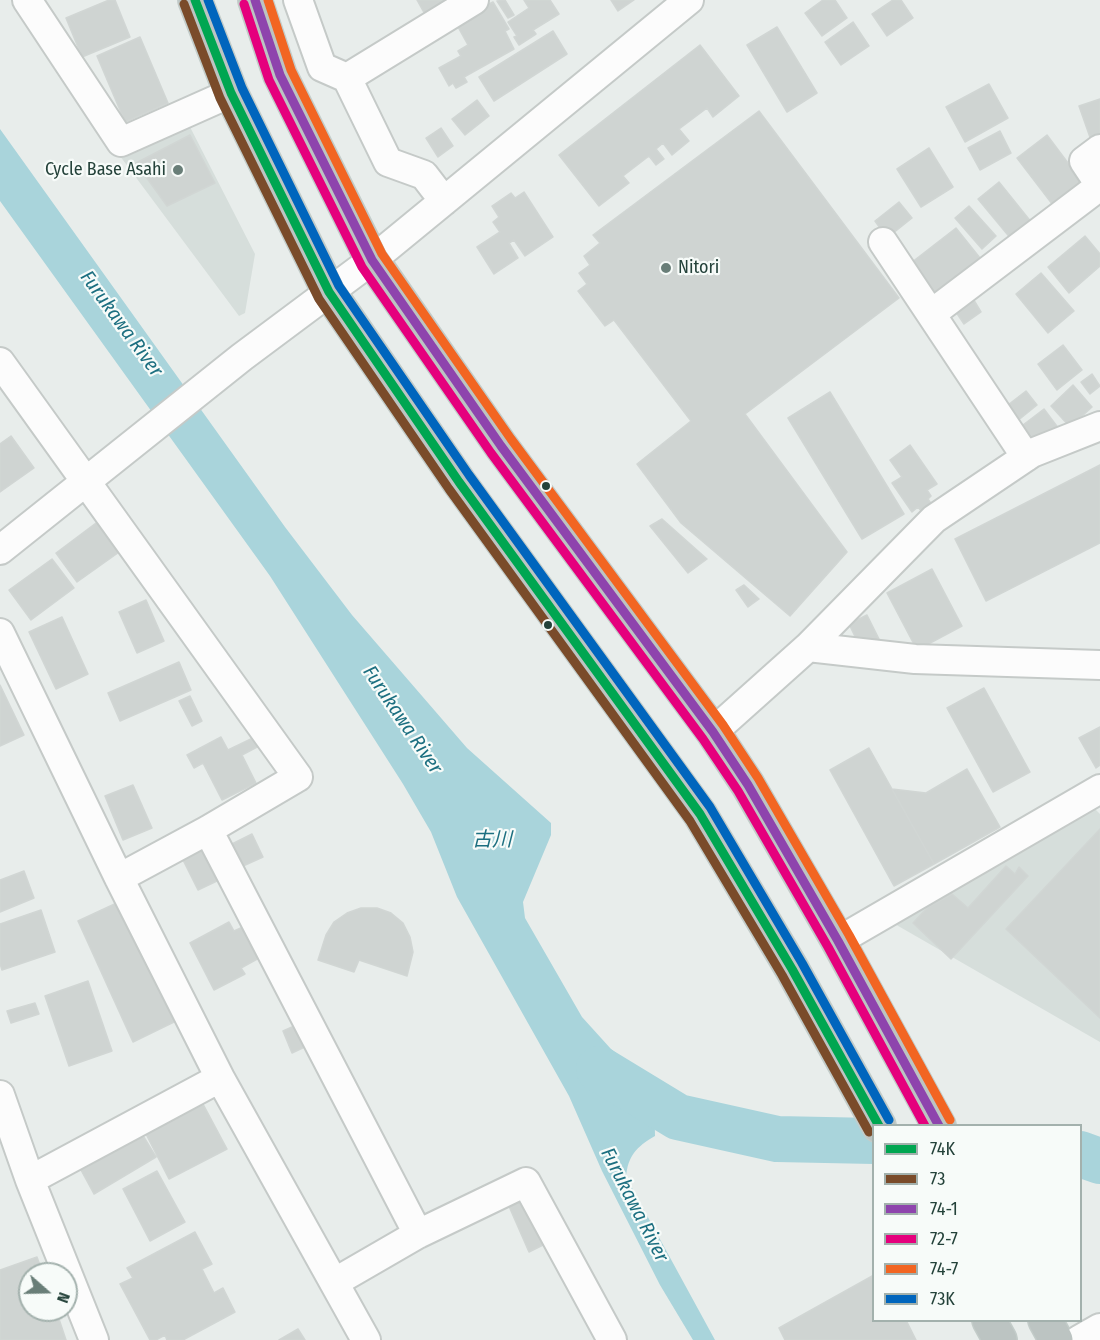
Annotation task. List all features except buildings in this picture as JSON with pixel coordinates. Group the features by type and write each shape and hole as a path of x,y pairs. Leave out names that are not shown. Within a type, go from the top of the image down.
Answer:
{"highway":[{"path":"195,0 231,93 329,292 459,482 700,814 878,1124"},
{"path":"255,0 280,75 372,260 501,446 713,732 748,785 838,941 938,1124"},
{"path":"990,1322 1000,1340"},
{"path":"1046,1322 1056,1340"}],"street":[{"path":"27,0 121,142 231,93"},
{"path":"298,0 322,67 347,78 388,162 424,175 444,201"},
{"path":"347,78 474,0"},
{"path":"0,550 242,357 372,260 689,0"},
{"path":"932,314 1100,185 1084,161 1100,149"},
{"path":"883,242 1026,457"},
{"path":"0,362 298,777 208,830 118,878"},
{"path":"713,732 808,647 934,519 1026,457 1100,426"},
{"path":"0,633 118,878 220,1078 366,1340"},
{"path":"808,647 915,658 1100,665"},
{"path":"838,941 1100,789"},
{"path":"208,830 417,1234"},
{"path":"30,1180 220,1078"},
{"path":"0,1095 30,1180 94,1340"},
{"path":"335,1282 417,1234 526,1182 612,1340"},
{"path":"1079,1340 1100,1328"}],"shaded area":[{"path":"189,125 255,254 245,313 239,316 120,156"},
{"path":"1093,807 1100,814 1100,1042 893,923"}],"water":[{"name":"古川","path":"0,129 285,527 352,615 467,748 551,823 551,835 523,902 525,918 582,1017 611,1049 654,1083 655,1136 634,1153 626,1177 715,1340 693,1340 660,1285 602,1171 569,1096 457,897 431,832 403,784 270,576 0,201"}],"waterway":[{"path":"599,1069 678,1117 777,1139 872,1141"},
{"path":"1082,1155 1100,1161"}],"transit line":[{"name":"74K","path":"195,0 231,93 329,292 459,482 700,814 792,969 878,1124"},
{"name":"73K","path":"208,0 242,88 339,286 469,475 710,807 802,963 889,1120"},
{"name":"74-1","path":"255,0 280,75 372,260 501,446 713,732 748,785 838,941 938,1124"},
{"name":"74-7","path":"268,0 291,70 382,254 511,439 723,725 758,778 849,935 950,1120"},
{"name":"73","path":"184,4 220,98 319,299 449,489 690,821 782,975 869,1132"},
{"name":"72-7","path":"244,4 269,80 362,267 491,453 703,739 738,791 828,947 924,1124"}],"place":[{"name":"Cycle Base Asahi","path":"178,170"},
{"name":"Nitori","path":"666,268"}],"water label":[{"name":"Furukawa River","path":"121,324"},
{"name":"Furukawa River","path":"402,720"},
{"name":"Furukawa River","path":"634,1205"}]}
